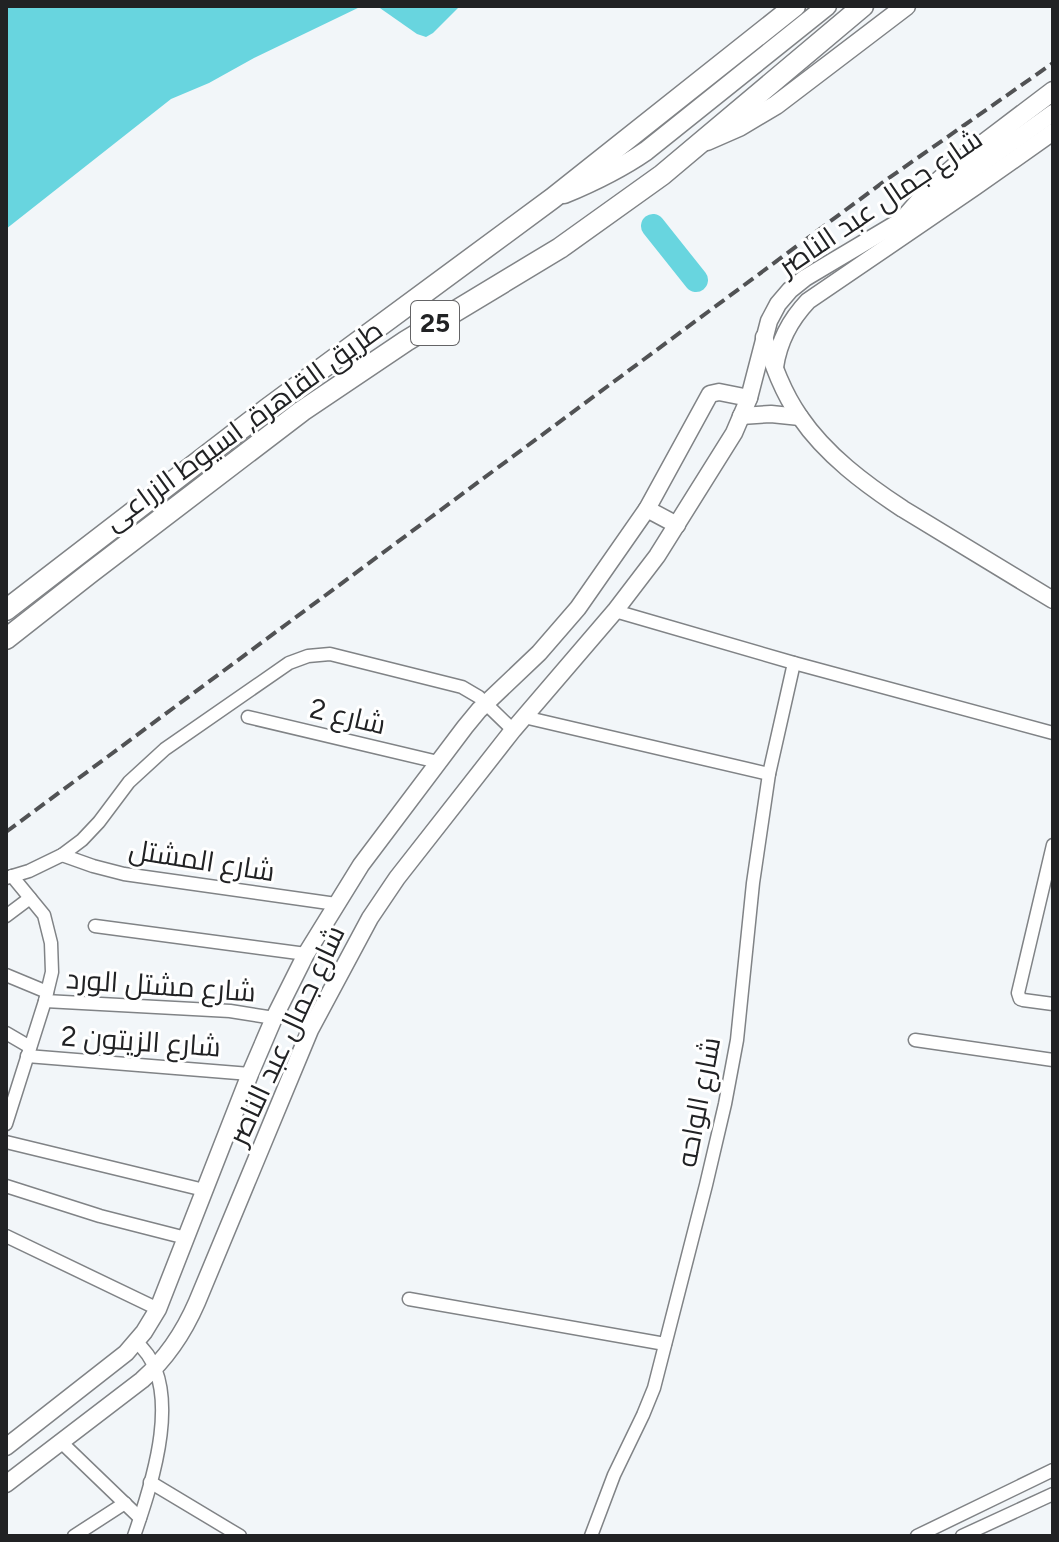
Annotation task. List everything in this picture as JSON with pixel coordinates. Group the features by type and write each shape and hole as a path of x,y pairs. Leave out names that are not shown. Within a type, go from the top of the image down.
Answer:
{"highway":[{"name":"طريق القاهرة, اسيوط الزراعى","path":"6,610 280,400 553,198 795,6"},
{"name":"طريق القاهرة, اسيوط الزراعى","path":"6,639 302,411 406,341 560,248 628,200 863,6"}],"main road":[{"path":"553,198 594,182 646,151 827,6"},
{"path":"700,143 739,127 776,105 906,6"},
{"path":"904,219 932,187 966,157 1053,91"}],"street":[{"name":"شارع جمال عبد الناصر","path":"6,1484 155,1368 179,1338 310,1030 370,918 397,878 513,730 637,583 677,525 741,416 749,398 764,336 778,304 805,278 904,219 1053,113"},
{"name":"شارع جمال عبد الناصر","path":"775,368 785,333 808,301 1053,132"},
{"path":"764,336 788,398 818,440 838,459 880,494 1053,600"},
{"name":"شارع جمال عبد الناصر","path":"6,1447 126,1353 144,1332 158,1309 274,1018 306,954 361,865 465,727 539,653 578,608 647,509 710,394 719,392 749,398"},
{"path":"741,416 771,414 800,417"},
{"path":"647,509 677,525"},
{"path":"615,611 1053,733"},
{"path":"6,1124 11,1089 29,1052 52,972 51,943 44,915 9,877 46,864 82,840 129,782 165,749 289,663 308,656 330,654 462,687 479,697 513,730"},
{"name":"شارع الواحه","path":"591,1536 614,1475 654,1388 725,1104 737,1040 753,883 769,774 794,663"},
{"name":"شارع 2","path":"248,717 438,762"},
{"path":"524,717 769,774"},
{"path":"1053,845 1018,993 1023,1000 1053,1004"},
{"name":"شارع المشتل","path":"62,855 124,874 336,904"},
{"path":"6,916 30,898"},
{"path":"95,926 306,954"},
{"name":"شارع مشتل الورد","path":"6,975 46,996 230,1011 274,1018"},
{"path":"6,1033 29,1052"},
{"path":"915,1040 1053,1060"},
{"name":"شارع الزيتون 2","path":"29,1052 250,1074"},
{"path":"6,1142 204,1190"},
{"path":"6,1186 100,1216 186,1238"},
{"path":"6,1236 158,1309"},
{"path":"409,1299 665,1344"},
{"path":"134,1536 158,1454 162,1411 155,1368 151,1358 136,1342"},
{"path":"60,1441 140,1518"},
{"path":"917,1536 1053,1470"},
{"path":"150,1482 240,1536"},
{"path":"962,1536 1053,1494"},
{"path":"74,1536 125,1503"}],"water":[{"path":"6,6 362,6 171,99 6,229"},
{"path":"377,6 460,6 426,37"}],"waterway":[{"path":"653,226 696,280"}],"railway":[{"path":"6,832 886,180 1053,63"}]}
